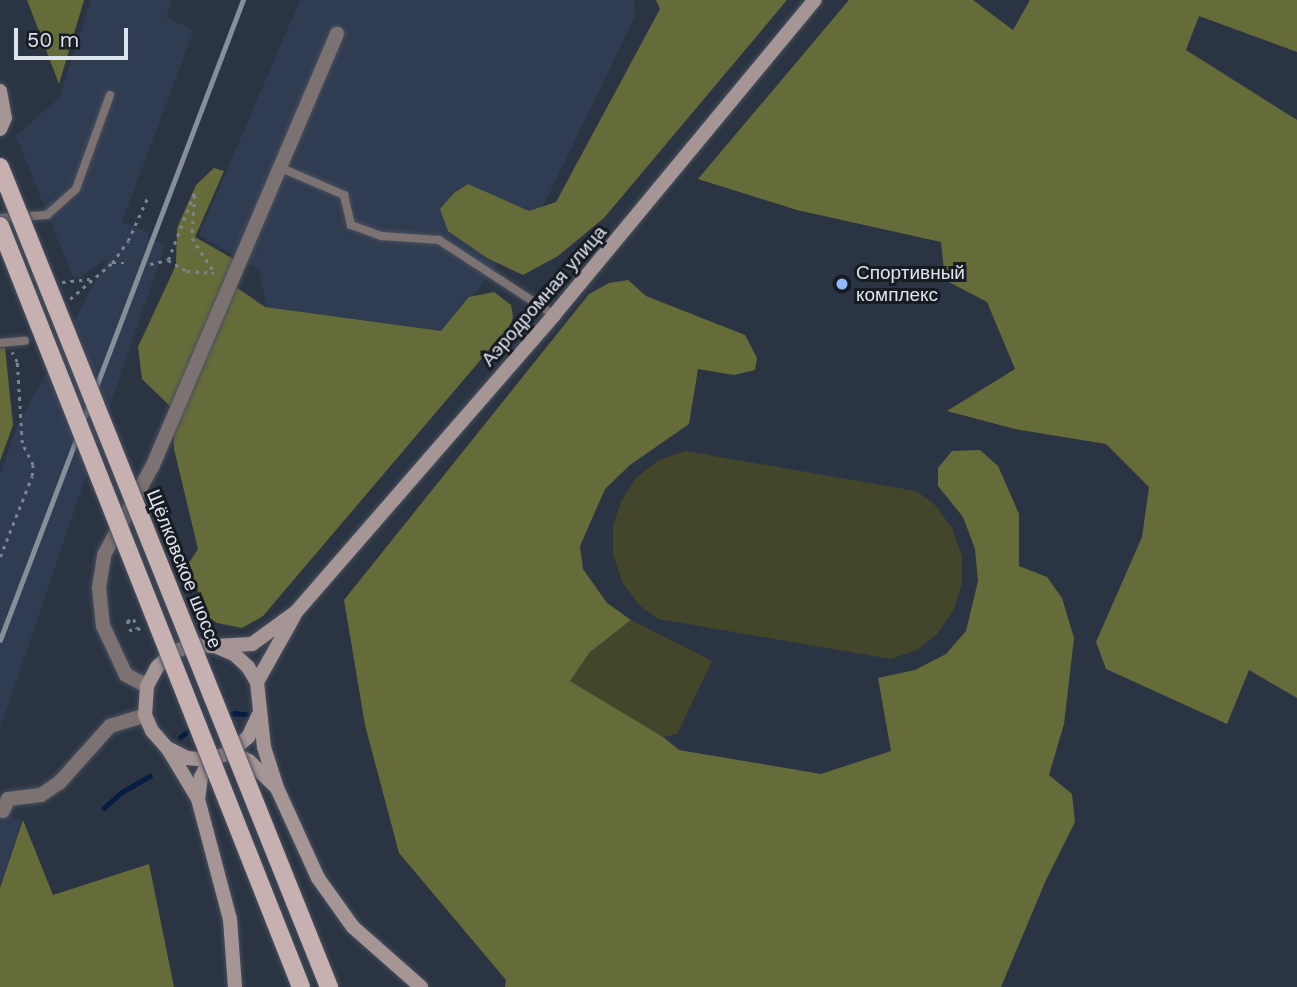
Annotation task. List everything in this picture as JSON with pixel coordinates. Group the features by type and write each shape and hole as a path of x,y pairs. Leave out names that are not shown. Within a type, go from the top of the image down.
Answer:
{"main road":[{"name":"Щёлковское шоссе","path":"0,167 329,987"},
{"path":"0,226 301,987"}],"street":[{"name":"Аэродромная улица","path":"296,611 554,315 815,0"},
{"path":"147,686 126,675 103,626 99,588 104,555 153,465 337,34"},
{"path":"0,91 5,118 0,129"},
{"path":"235,987 230,919 198,799 167,748 152,731 145,715 147,686 157,667 173,652 193,645 252,644 296,611"},
{"path":"257,682 296,611"},
{"path":"167,748 187,758 210,760 231,752 248,737 258,716 260,696 257,682 248,667 234,654 215,646"},
{"path":"4,810 8,799 41,795 60,782 110,726 145,715"},
{"path":"258,716 277,788 295,832 334,903 353,927 421,987"},
{"path":"231,752 249,761 277,788"},
{"path":"198,799 201,777 210,760"}],"lane":[{"path":"0,218 47,215 76,189 110,95"},
{"path":"281,168 344,195 351,225 382,236 439,240 554,315"},
{"path":"4,343 25,341"}],"path":[{"path":"168,260 195,191 192,238 215,273"},
{"path":"66,303 112,262 128,241 147,199"},
{"path":"150,264 168,260 187,271 235,275"},
{"path":"112,262 125,263"},
{"path":"0,557 32,476 33,465 22,443 17,362 25,341"},
{"path":"4,343 17,362"},
{"path":"191,598 198,595 207,618"},
{"path":"131,632 127,621 134,619 137,629"}],"shaded area":[{"path":"91,0 173,0 166,17 194,30 122,222 149,232 147,238 165,245 0,729 0,474 17,427 108,258 79,278 72,275 16,136 59,98"},
{"path":"300,0 634,0 635,17 544,204 444,333 267,309 259,269 199,235"},
{"path":"0,814 22,821 0,886"}],"green space":[{"path":"27,0 84,0 59,84"},
{"path":"656,0 787,0 604,218 558,256 523,275 487,258 448,231 440,209 454,193 468,184 529,211 556,202 660,9"},
{"path":"849,0 973,0 1013,30 1030,0 1297,0 1297,52 1199,16 1186,50 1297,120 1297,698 1249,670 1227,724 1106,669 1096,642 1142,537 1149,487 1106,444 1015,429 947,411 1015,369 987,302 945,280 941,242 797,210 698,179"},
{"path":"214,168 224,171 195,237 242,264 233,285 265,307 441,331 469,297 494,292 511,305 513,316 511,324 263,616 242,628 217,623 210,618 187,566 198,549 174,449 173,409 142,379 138,347 176,265 177,228 196,185"},
{"path":"628,280 646,296 745,335 757,358 755,370 734,375 698,369 689,424 630,465 605,489 580,546 583,569 607,603 631,620 590,652 570,681 663,737 679,750 821,774 891,751 878,678 915,670 946,654 966,631 978,581 975,549 963,517 938,486 938,468 952,451 980,450 998,466 1019,514 1019,566 1047,577 1062,598 1074,638 1064,724 1049,775 1072,794 1075,822 1046,880 1001,987 505,987 506,980 399,853 365,725 344,600 589,294 609,283"},
{"path":"0,348 5,348 13,425 0,461"},
{"path":"685,451 916,491 934,504 952,528 962,556 962,583 954,609 938,633 917,650 891,659 658,619 640,606 622,582 613,554 613,526 621,501 637,477 659,460"},
{"path":"631,620 712,661 677,734 663,737 570,681 590,652"},
{"path":"23,820 53,895 149,864 174,987 0,987 0,888"}],"waterway":[{"path":"224,716 236,713 250,715"},
{"path":"180,737 193,728"},
{"path":"104,808 122,792 150,776"}],"railway":[{"path":"0,640 243,0"}],"place":[{"name":"Спортивный комплекс","path":"842,284"}]}
